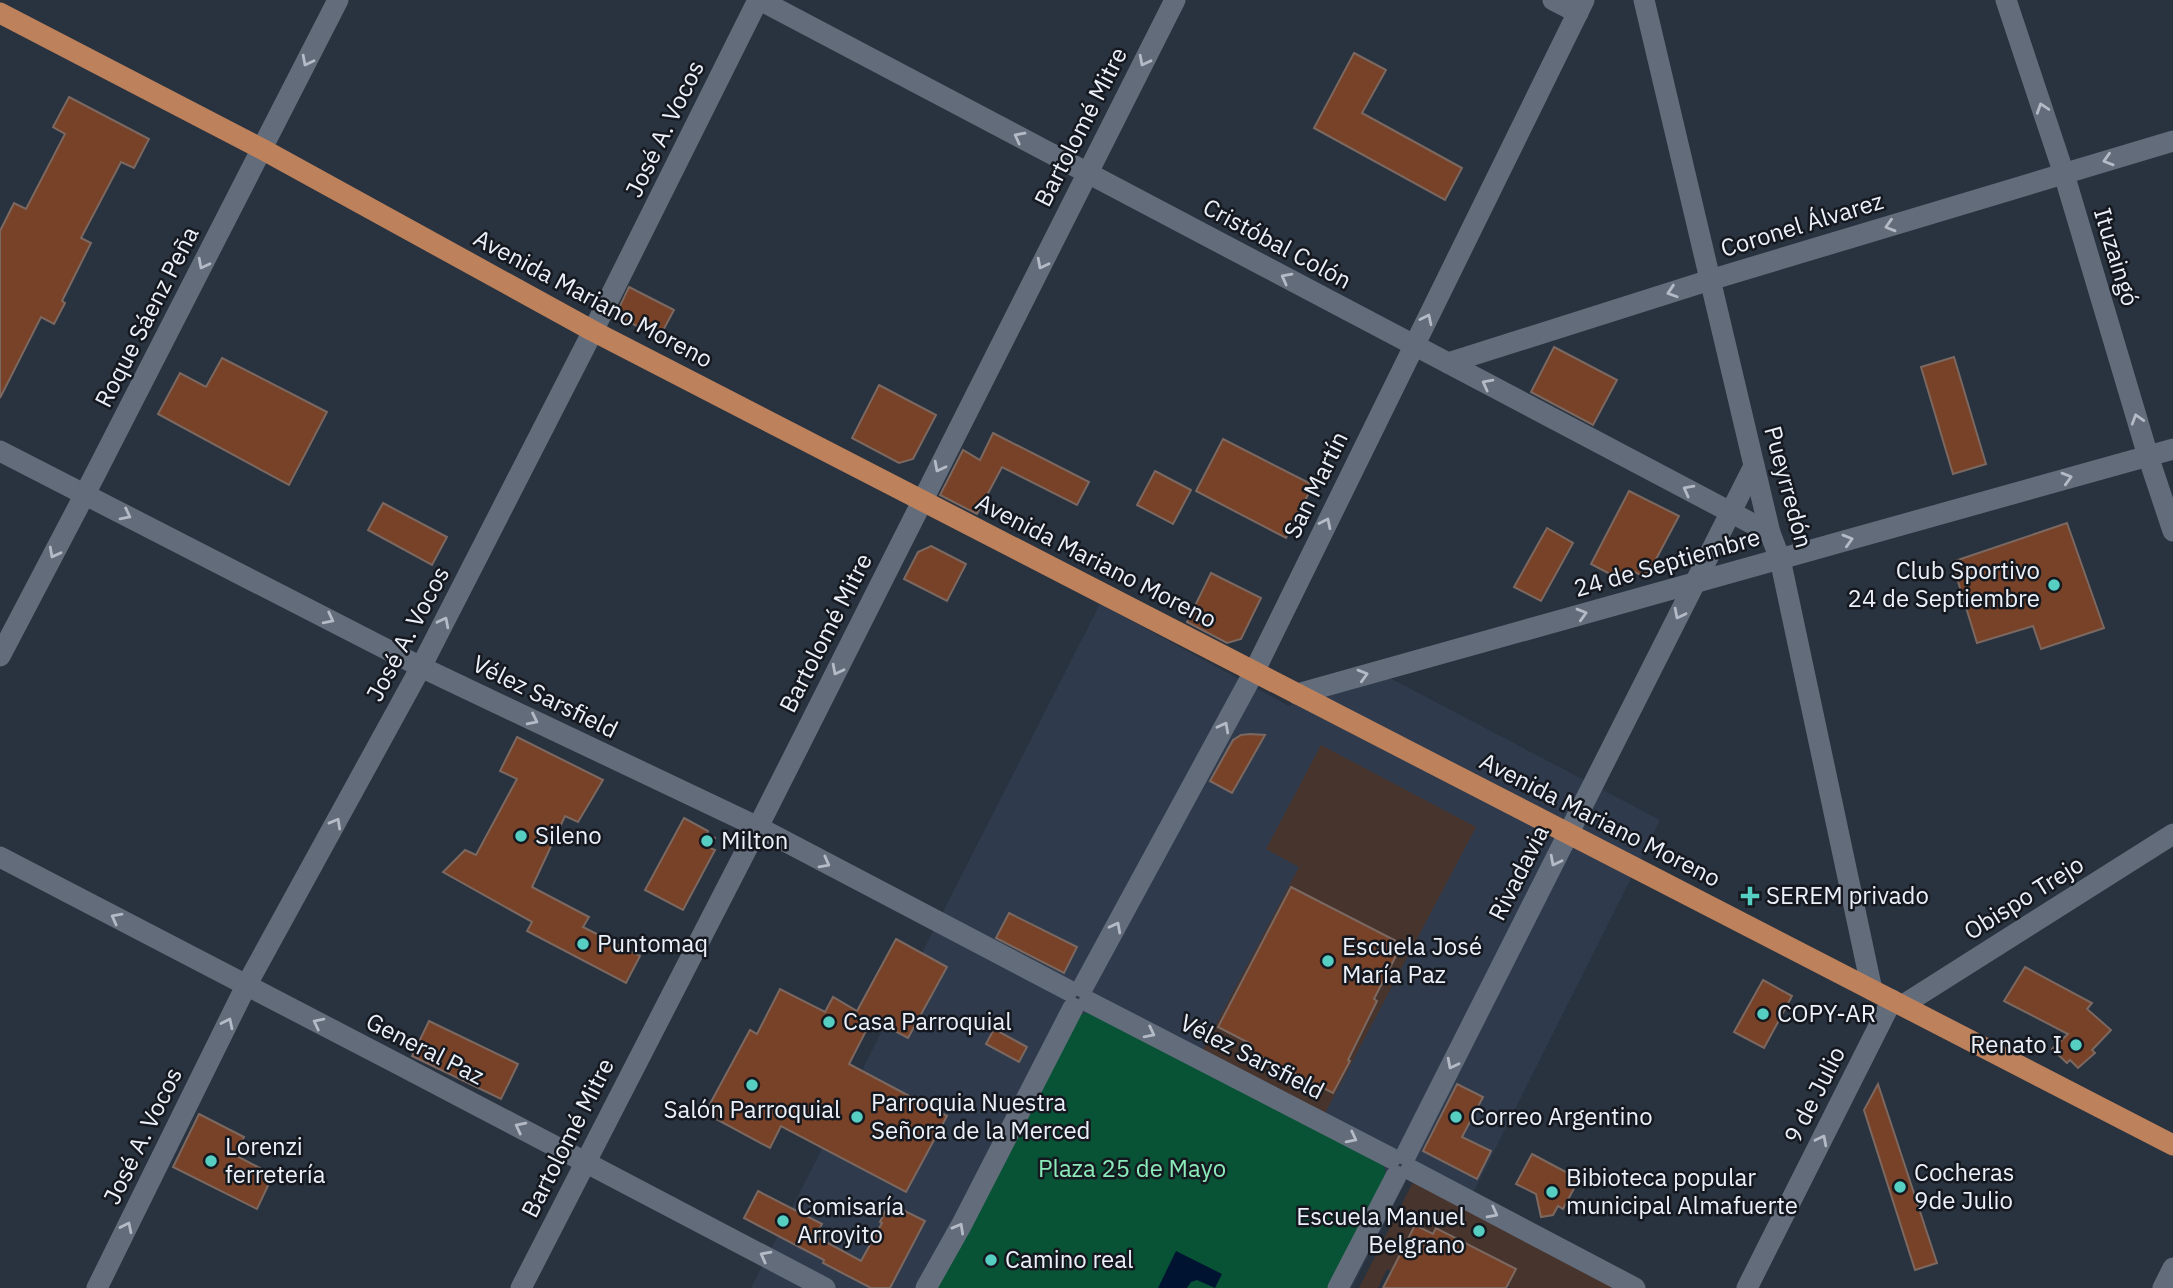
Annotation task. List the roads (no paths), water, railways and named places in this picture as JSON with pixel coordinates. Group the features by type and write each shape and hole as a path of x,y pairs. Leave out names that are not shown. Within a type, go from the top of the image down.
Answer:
{"main road":[{"name":"Avenida Mariano Moreno","path":"0,13 262,149 593,331 2173,1145"}],"street":[{"name":"Roque Sáenz Peña","path":"0,656 338,0"},
{"name":"Cristóbal Colón","path":"759,0 1770,533"},
{"name":"José A. Vocos","path":"97,1288 246,986 421,667 759,0"},
{"name":"Bartolomé Mitre","path":"521,1288 758,827 1175,0"},
{"path":"1553,0 1581,6"},
{"name":"Pueyrredón","path":"1644,0 1770,533 1780,559 1872,990"},
{"name":"Ituzaingó","path":"2006,0 2064,174 2173,531"},
{"name":"San Martín","path":"926,1288 962,1224 1078,997 1254,672 1581,6"},
{"name":"Coronel Álvarez","path":"1448,363 1710,280 2173,141"},
{"name":"24 de Septiembre","path":"1297,694 2173,449"},
{"name":"Vélez Sarsfield","path":"0,451 421,667 758,827 1635,1288"},
{"name":"Rivadavia","path":"1338,1288 1754,466"},
{"name":"Obispo Trejo","path":"1898,1003 2173,834"},
{"name":"General Paz","path":"0,857 585,1160 825,1288"},
{"name":"9 de Julio","path":"1747,1288 1898,1003"},
{"path":"2163,1288 2173,1268"}],"water":[{"path":"1176,1251 1222,1274 1215,1288 1197,1280 1191,1282 1187,1288 1158,1288"}],"place":[{"name":"Club Sportivo 24 de Septiembre","path":"2054,585"},
{"name":"Sileno","path":"521,836"},
{"name":"Milton","path":"707,841"},
{"name":"SEREM privado","path":"1750,896"},
{"name":"Puntomaq","path":"583,944"},
{"name":"Escuela José María Paz","path":"1328,961"},
{"name":"COPY-AR","path":"1763,1014"},
{"name":"Casa Parroquial","path":"829,1022"},
{"name":"Renato I","path":"2076,1045"},
{"name":"Salón Parroquial","path":"752,1085"},
{"name":"Parroquia Nuestra Señora de la Merced","path":"857,1117"},
{"name":"Correo Argentino","path":"1456,1117"},
{"name":"Lorenzi ferretería","path":"211,1161"},
{"name":"Cocheras 9de Julio","path":"1900,1187"},
{"name":"Bibioteca popular municipal Almafuerte","path":"1552,1192"},
{"name":"Comisaría Arroyito","path":"783,1221"},
{"name":"Escuela Manuel Belgrano","path":"1479,1231"},
{"name":"Camino real","path":"991,1260"}],"park label":[{"name":"Plaza 25 de Mayo","path":"1132,1169"}]}
